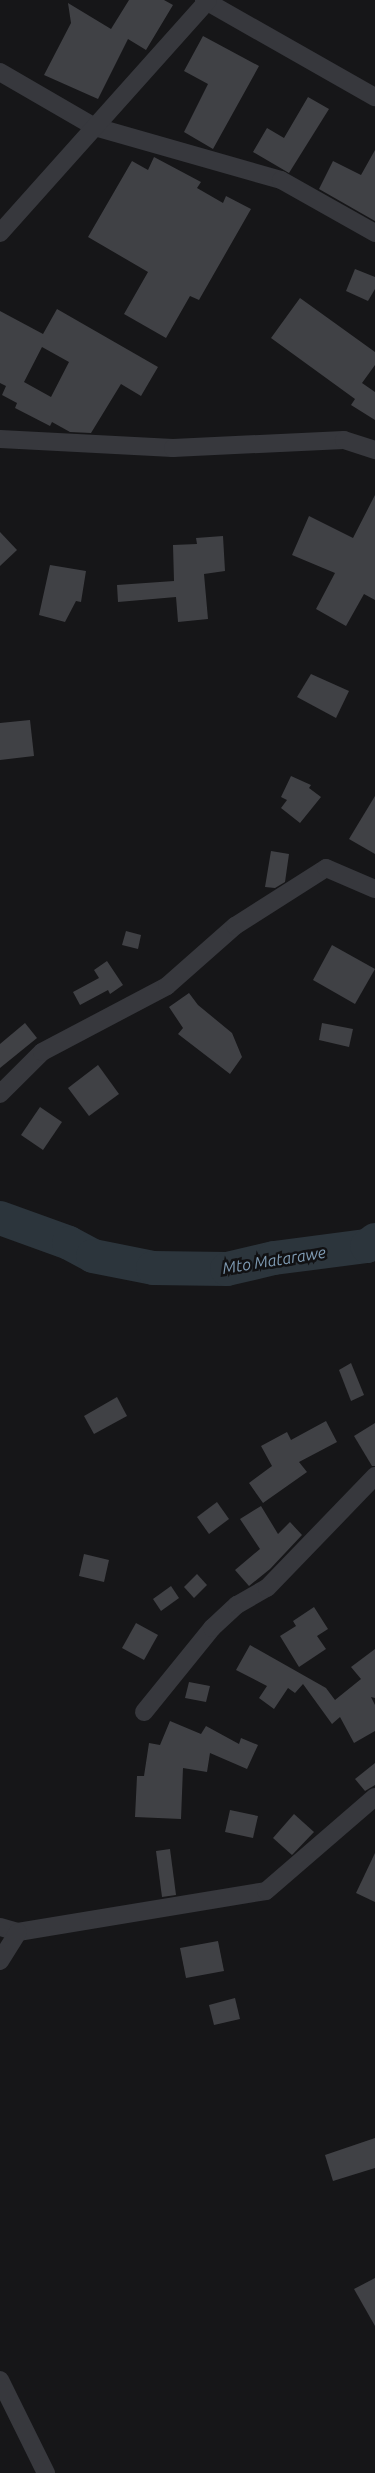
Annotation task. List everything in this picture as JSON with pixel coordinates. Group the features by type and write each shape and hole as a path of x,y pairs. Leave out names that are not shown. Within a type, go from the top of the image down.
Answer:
{"street":[{"path":"0,233 95,128 206,0 375,98"},
{"path":"0,72 95,128 281,180 375,233"},
{"path":"0,439 173,448 344,440 375,450"},
{"path":"0,1094 42,1052 167,986 235,926 326,868 375,889"},
{"path":"144,1712 212,1628 238,1606 267,1588 375,1476"},
{"path":"0,1927 18,1932 266,1891 375,1797"},
{"path":"0,1962 18,1932"},
{"path":"0,2380 46,2473"}],"building":[{"path":"129,0 164,0 173,5 146,50 128,39 98,99 44,75 71,23 68,3 111,29"},
{"path":"203,36 259,66 213,149 184,132 208,84 184,71"},
{"path":"308,97 329,109 289,173 253,152 267,128 284,138"},
{"path":"375,150 375,221 319,189 333,161 361,175"},
{"path":"154,157 201,182 197,188 223,203 226,196 251,209 199,300 190,296 166,338 124,314 148,272 88,237 132,161 148,170"},
{"path":"355,269 375,277 375,289 368,301 346,291"},
{"path":"300,298 375,352 375,365 362,383 375,392 375,420 351,405 355,399 271,338"},
{"path":"57,309 158,367 141,396 121,384 91,433 70,432 52,422 50,426 15,408 17,403 2,395 6,386 0,383 0,311 43,334","holes":["42,347 69,362 51,397 24,382"]},
{"path":"375,495 375,600 364,594 346,626 316,609 335,573 292,555 309,516 353,538"},
{"path":"0,532 17,550 0,566"},
{"path":"223,536 225,571 204,574 208,619 178,622 176,597 118,602 117,585 174,581 173,545 197,544 196,538"},
{"path":"50,565 86,571 81,602 76,601 65,622 39,615"},
{"path":"311,674 349,691 336,718 297,697"},
{"path":"30,720 34,756 0,760 0,723"},
{"path":"291,776 311,785 309,788 321,797 300,823 281,808 287,800 281,797"},
{"path":"375,796 375,854 349,839"},
{"path":"271,851 289,854 285,882 275,888 265,887"},
{"path":"126,931 141,935 138,949 122,945"},
{"path":"332,945 375,969 355,1004 313,980"},
{"path":"107,961 123,985 110,994 108,990 80,1005 73,992 99,978 94,970"},
{"path":"189,993 198,1005 232,1033 242,1057 230,1074 178,1034 183,1028 169,1007"},
{"path":"25,1023 37,1038 0,1068 0,1044"},
{"path":"322,1023 353,1029 349,1047 319,1040"},
{"path":"98,1065 119,1094 89,1116 68,1088"},
{"path":"40,1107 62,1122 43,1150 21,1135"},
{"path":"351,1363 364,1395 351,1401 339,1370"},
{"path":"117,1397 127,1416 94,1434 84,1416"},
{"path":"326,1421 337,1442 299,1462 307,1472 263,1503 249,1483 272,1466 261,1446 287,1432 291,1440"},
{"path":"375,1423 375,1466 372,1466 354,1436"},
{"path":"217,1502 229,1519 209,1534 197,1517"},
{"path":"261,1506 278,1534 290,1522 302,1535 270,1569 249,1586 235,1570 260,1549 240,1519"},
{"path":"84,1554 109,1560 104,1582 79,1576"},
{"path":"197,1574 207,1585 194,1598 184,1587"},
{"path":"171,1586 179,1598 161,1611 153,1599"},
{"path":"314,1607 328,1629 317,1636 326,1649 299,1667 280,1636 296,1626 293,1621"},
{"path":"136,1623 158,1635 144,1660 122,1648"},
{"path":"250,1645 326,1688 335,1700 361,1679 351,1667 375,1649 375,1698 371,1697 375,1705 375,1731 354,1743 340,1717 332,1724 303,1684 295,1693 288,1688 274,1709 259,1698 267,1686 236,1670"},
{"path":"189,1682 210,1686 206,1702 185,1698"},
{"path":"170,1721 201,1734 206,1726 239,1744 241,1738 258,1745 247,1769 210,1753 207,1772 183,1768 181,1819 135,1817 137,1776 144,1776 149,1743 160,1745"},
{"path":"375,1763 375,1785 365,1791 355,1779"},
{"path":"230,1810 258,1816 253,1838 225,1832"},
{"path":"294,1814 314,1832 292,1855 273,1838"},
{"path":"170,1849 176,1895 162,1897 156,1851"},
{"path":"375,1853 375,1902 356,1893"},
{"path":"218,1941 224,1971 186,1978 180,1948"},
{"path":"235,1998 240,2019 214,2025 209,2005"},
{"path":"375,2138 375,2168 333,2181 325,2155"},
{"path":"375,2278 375,2326 354,2289"}],"waterway":[{"name":"Mto Matarawe","path":"0,1218 69,1243 93,1256 153,1268 227,1269 274,1258 367,1246 375,1240"}]}
